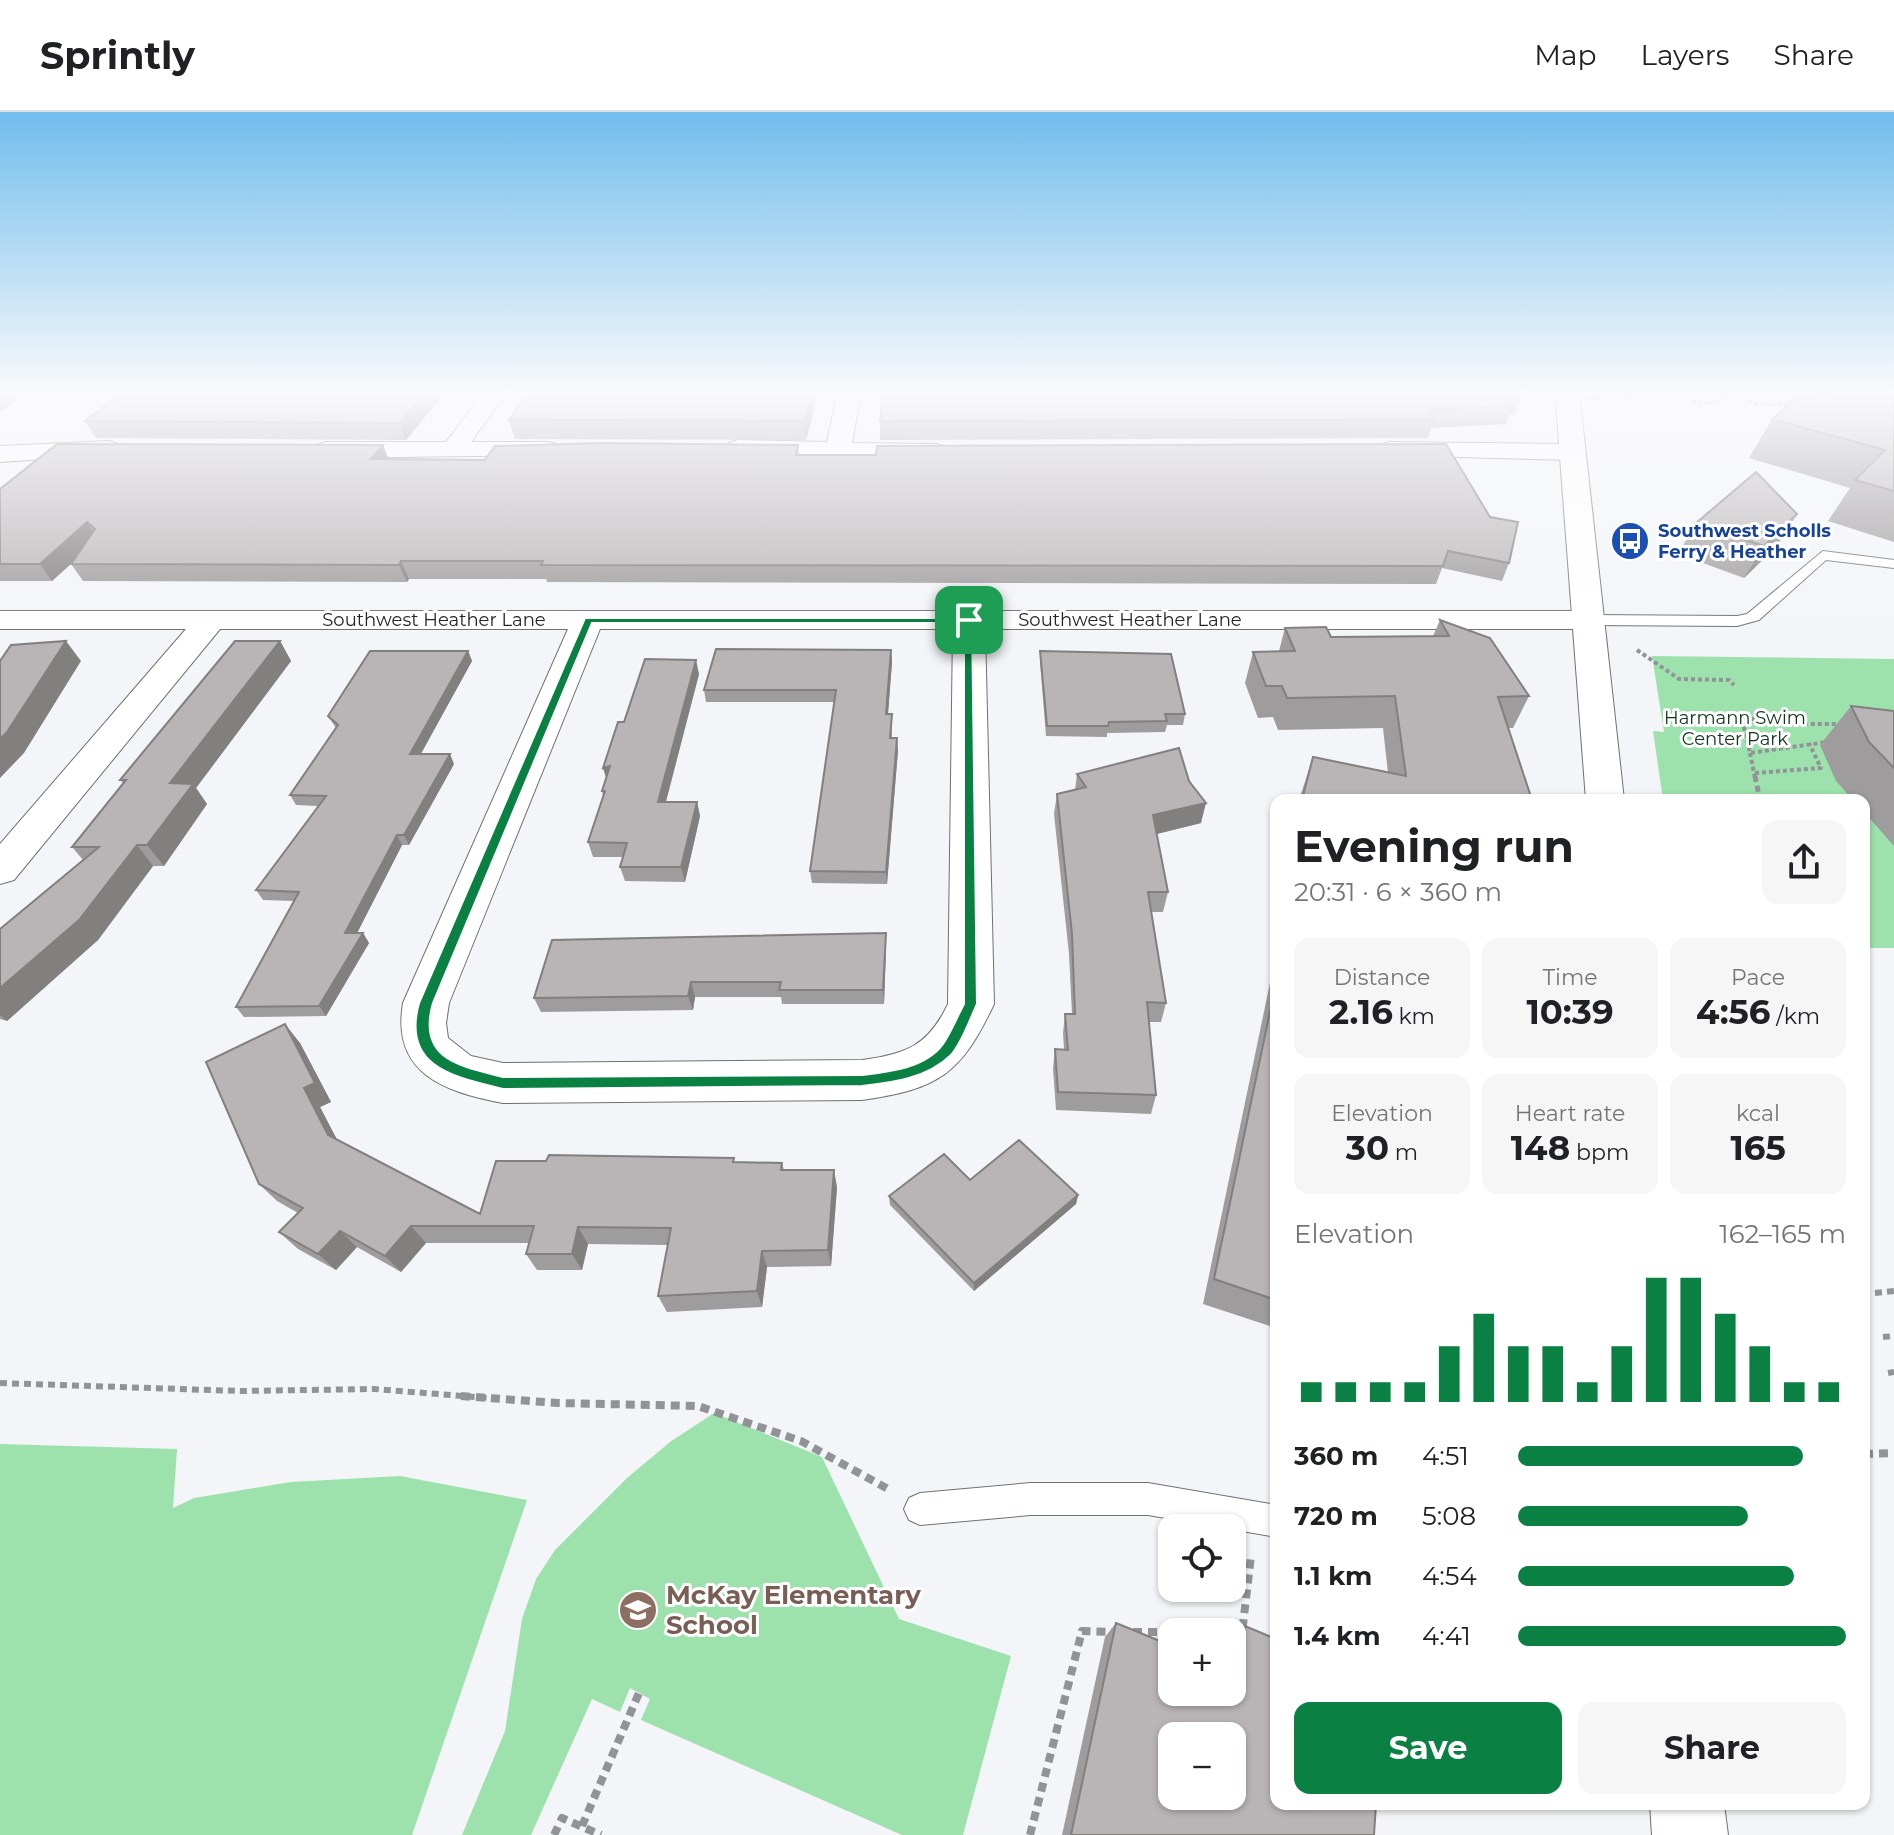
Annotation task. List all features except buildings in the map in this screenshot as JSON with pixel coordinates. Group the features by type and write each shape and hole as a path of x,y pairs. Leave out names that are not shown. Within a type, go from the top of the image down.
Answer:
{"street":[{"path":"1574,471 1604,794"},
{"name":"Southwest Heather Lane","path":"0,620 1588,620"},
{"path":"588,620 426,1003 421,1022 425,1040 434,1056 452,1070 479,1079 503,1083 862,1080 892,1077 919,1069 947,1050 971,1004 969,620"},
{"path":"0,870 210,621"},
{"path":"1688,1810 1690,1835"}],"lane":[{"path":"1588,620 1737,621 1753,617 1823,555 1894,564"},
{"path":"920,1509 1031,1499 1148,1499 1266,1519"}],"path":[{"path":"1636,650 1679,679 1729,680 1734,685"},
{"path":"1758,712 1779,724 1854,724"},
{"path":"1808,716 1815,724"},
{"path":"1759,794 1742,719 1769,719"},
{"path":"1750,753 1832,742"},
{"path":"1755,773 1821,768 1809,743"},
{"path":"1875,1293 1894,1291"},
{"path":"1883,1337 1894,1336"},
{"path":"0,1383 240,1391 374,1389 558,1403 698,1406 801,1441 854,1468 920,1509"},
{"path":"1870,1454 1894,1453"},
{"path":"1245,1618 1266,1519"},
{"path":"1030,1835 1082,1631 1158,1632"},
{"path":"582,1826 639,1693"},
{"path":"554,1835 562,1818 601,1835"}],"green space":[{"name":"Harmann Swim Center Park","path":"1652,656 1894,659 1894,948 1870,948 1870,794 1662,794 1653,731 1664,732"},
{"path":"714,1413 822,1457 899,1619 1011,1656 963,1835 902,1835 641,1720 650,1699 630,1688 620,1712 592,1699 531,1835 462,1835 505,1731 522,1619 536,1579 555,1550 627,1478 670,1442"},
{"path":"0,1444 177,1449 173,1508 194,1498 291,1482 400,1476 527,1500 412,1835 0,1835"}],"place":[{"name":"Southwest Scholls Ferry & Heather","path":"1630,541"},
{"name":"McKay Elementary School","path":"638,1610"}],"route":[{"path":"588,620 969,620 971,1004 947,1050 919,1069 892,1077 862,1080 503,1083 452,1070 434,1056 425,1040 421,1022 426,1003 588,620"}]}
